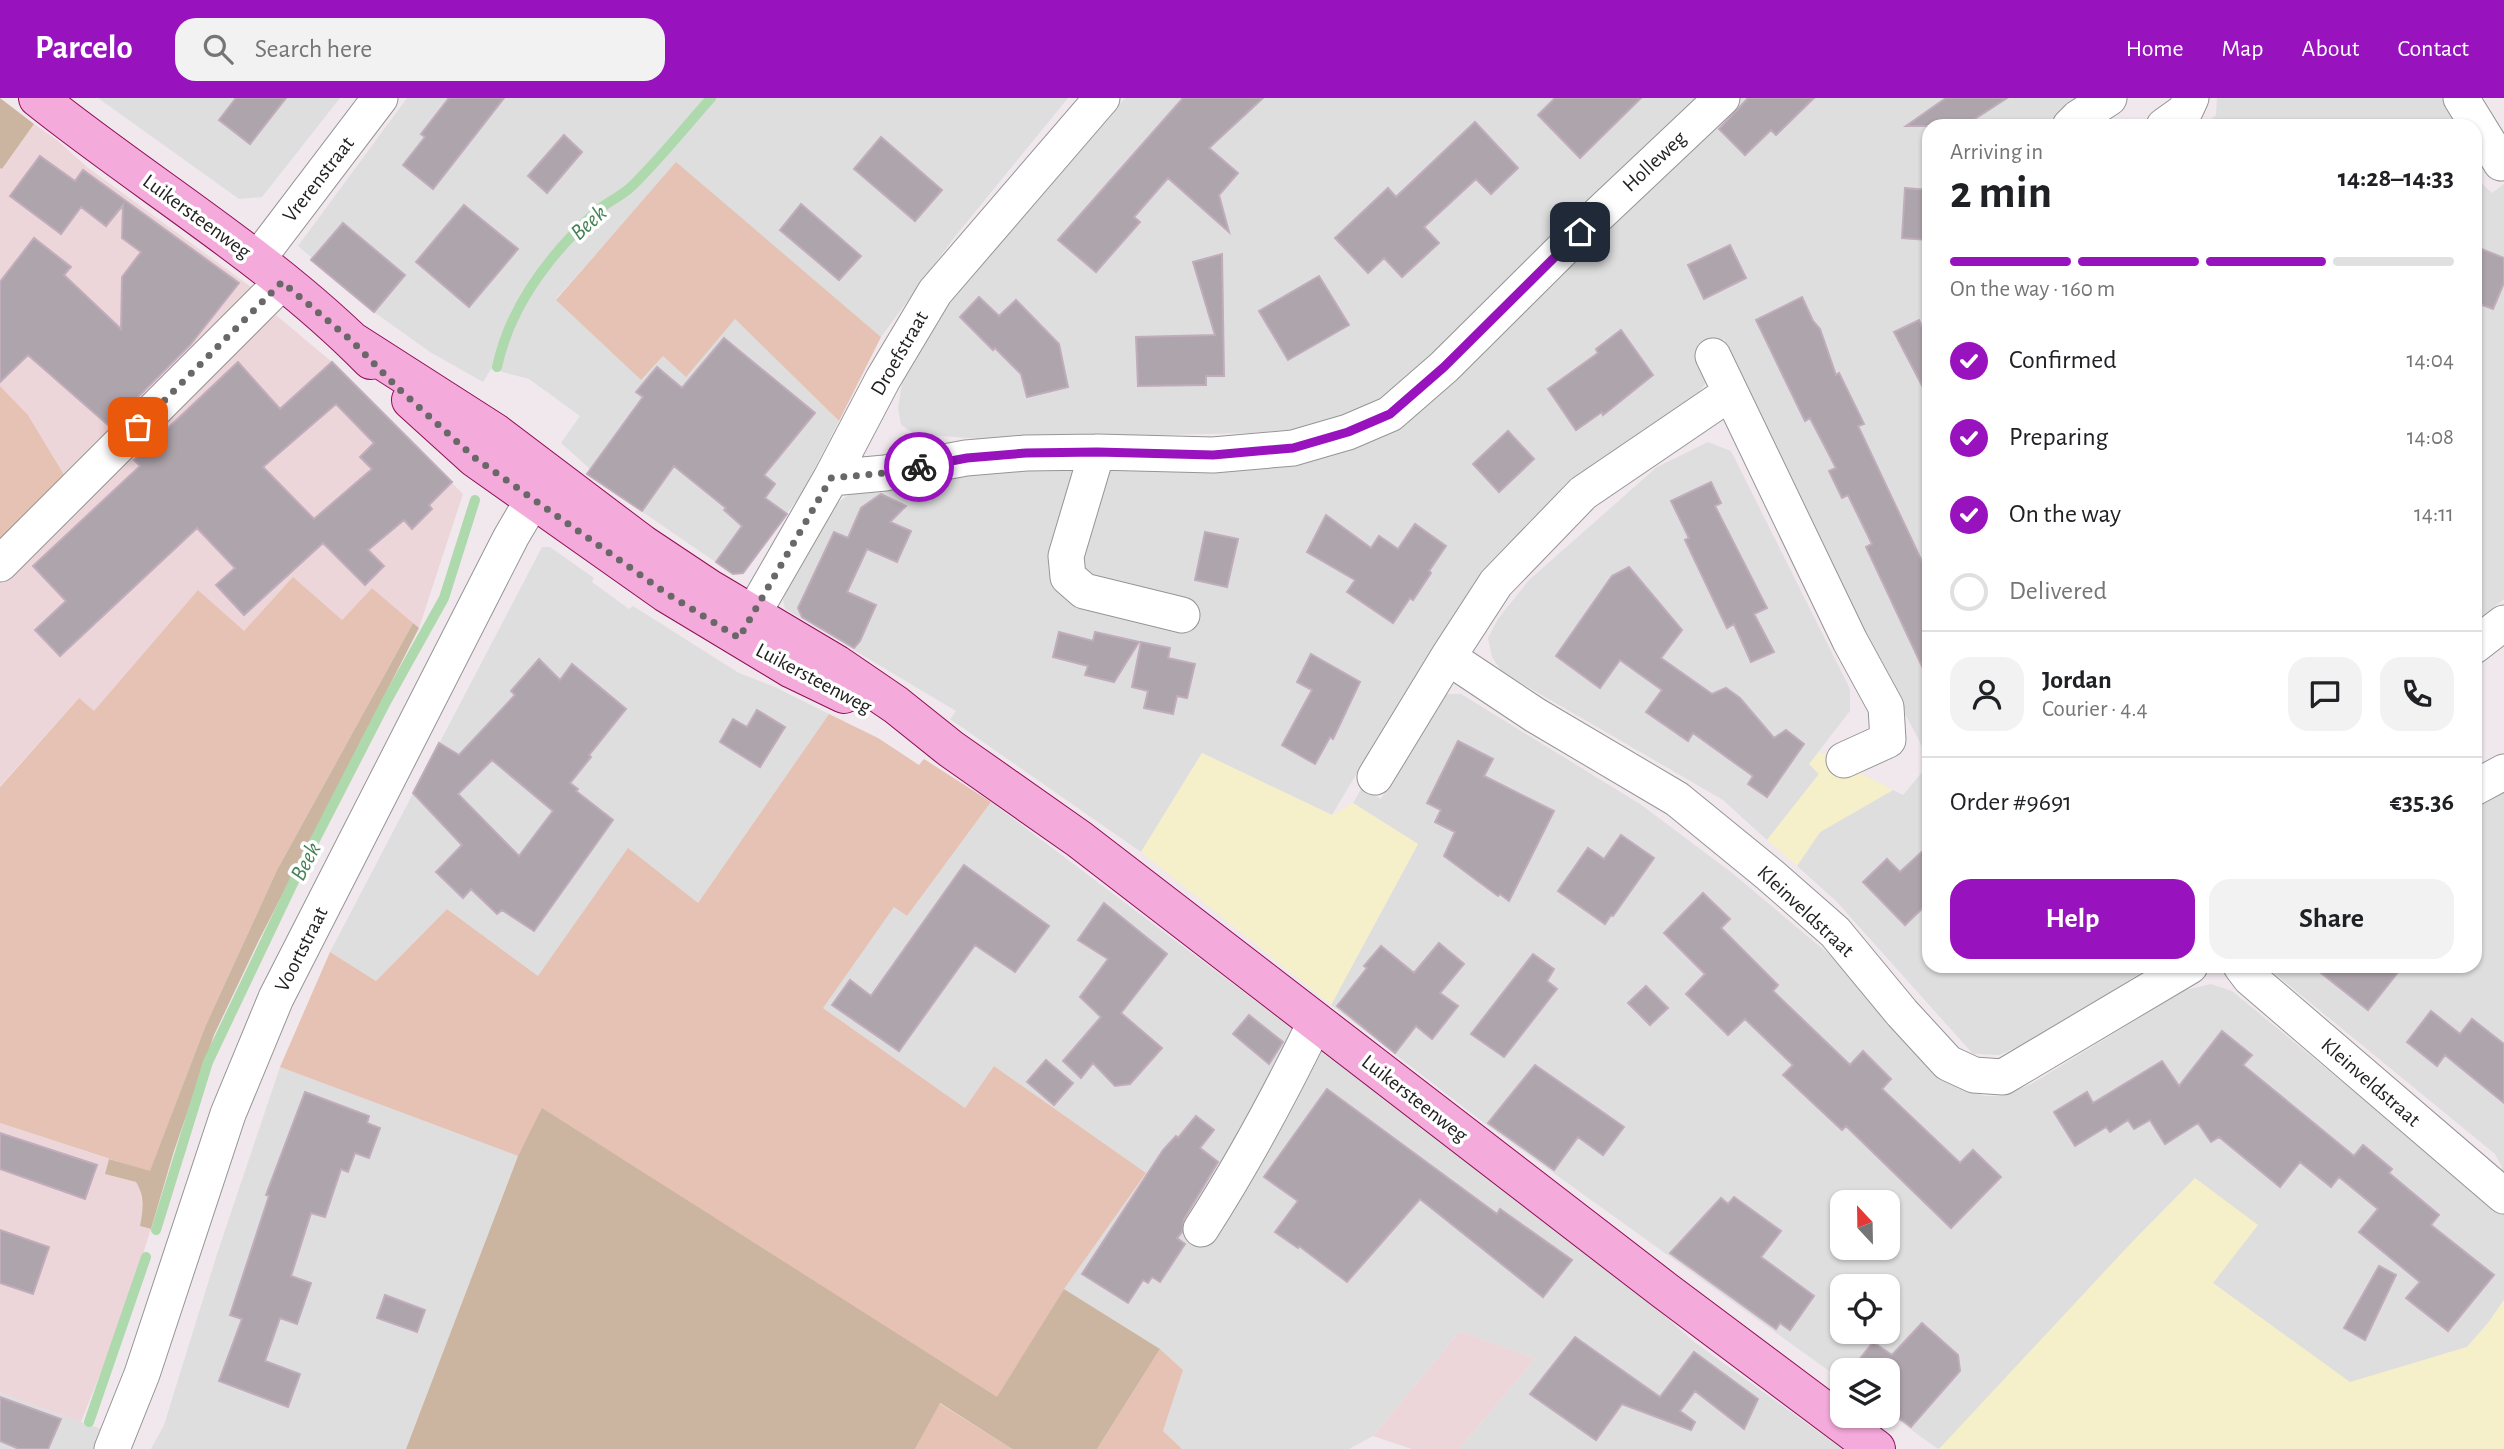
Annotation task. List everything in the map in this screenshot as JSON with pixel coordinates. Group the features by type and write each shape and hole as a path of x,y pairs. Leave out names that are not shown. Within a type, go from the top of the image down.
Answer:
{"main road":[{"name":"Luikersteenweg","path":"38,98 270,271 352,341 494,432 540,486 642,544 746,626 836,664 1079,839 1664,1290 1876,1449"}],"street":[{"name":"Vrerenstraat","path":"0,564 270,271 380,98"},
{"name":"Droefstraat","path":"746,626 831,478 883,379 935,292 1102,98"},
{"name":"Holleweg","path":"831,478 885,473 967,458 1026,453 1213,455 1293,448 1348,432 1390,414 1444,367 1580,232 1722,98"},
{"path":"2077,119 2109,98"},
{"path":"2174,119 2185,111 2191,98"},
{"path":"2461,98 2471,119"},
{"path":"2482,143 2494,168"},
{"path":"1713,356 1850,641 1886,707 1888,740 1844,760"},
{"path":"1375,777 1496,583 1583,494 1730,393"},
{"path":"1097,452 1066,556 1068,577 1084,591 1182,615"},
{"name":"Voortstraat","path":"112,1449 142,1374 228,1114 276,998 540,486"},
{"path":"2482,640 2504,623"},
{"name":"Kleinveldstraat","path":"1448,657 1535,715 1677,799 1695,813 1835,932 1902,1013 1948,1063 1973,1075 2003,1077 2178,973"},
{"path":"2482,784 2504,772"},
{"name":"Kleinveldstraat","path":"2246,973 2504,1196"},
{"path":"1201,1229 1244,1161 1284,1088 1316,1021"}],"shaded area":[{"path":"0,98 34,124 2,169 0,168"},
{"path":"98,98 340,98 262,197 239,199"},
{"path":"407,98 1068,98 953,239 881,337 676,163 556,299 641,380 663,356 686,376 734,318 839,421 802,493 743,573 733,574 587,474 590,469 561,443 580,416 529,379 491,369 483,382 430,352 374,312 298,246"},
{"path":"1125,98 1698,98 1431,362 1380,404 1320,427 1252,433 981,439 915,434 901,425 898,408 903,377 944,303 1003,233"},
{"path":"1739,98 2088,98 2057,119 1922,119 1922,748 1887,681 1724,339 1696,349 1706,370 1705,384 1694,399 1457,613 1332,815 1202,753 1141,852 950,719 956,711 785,609 783,600 787,588 826,517 836,504 857,489 924,477 1328,452 1381,437 1426,406 1500,336"},
{"path":"2217,98 2448,98 2462,119 2211,119 2216,115"},
{"path":"34,124 87,167 251,287 72,488 28,415 0,386 0,168 2,169"},
{"path":"676,162 881,337 839,421 735,319 686,377 663,356 641,380 556,300"},
{"path":"2482,184 2492,193 2504,184 2504,599 2482,617"},
{"path":"276,315 332,362 463,494 419,628 372,588 342,620 244,632 198,590 94,712 78,699 0,786 0,579 212,367"},
{"path":"0,386 28,415 72,488 0,549"},
{"path":"1708,442 1731,451 1850,689 1850,711 1809,764 1819,774 1767,840 1723,800 1502,672 1492,657 1488,638 1498,619 1529,580 1657,467"},
{"path":"542,547 550,547 594,578 592,582 629,609 633,606 739,673 775,687 829,714 698,903 538,976 447,909 376,981 330,952"},
{"path":"293,577 342,620 372,588 413,623 277,870 205,1027 150,1172 0,1123 0,787 79,698 94,711 198,590 244,631"},
{"path":"413,623 419,628 259,940 214,1035 174,1151 151,1229 140,1226 142,1204 139,1187 136,1182 105,1174 109,1159 150,1171 205,1027 277,870"},
{"path":"1444,694 1461,694 1640,804 1731,872 1836,960 1942,1079 1966,1091 1985,1096 2003,1096 2031,1084 2185,990 2211,984 2232,991 2464,1182 2499,1177 2502,1167 2495,1154 2274,973 2482,973 2482,801 2504,788 2504,1300 2467,1347 2350,1383 2213,1283 1938,1449 1900,1422 1900,1358 1830,1358 1830,1372 1488,1126 1331,1005 1418,844 1353,803 1361,789 1381,799 1436,702"},
{"path":"829,714 878,738 919,765 924,759 991,802 907,916 894,907 823,1008 965,1108 994,1066 1146,1173 1064,1289 997,1398 543,1109 518,1156 280,1067 330,952 376,981 447,909 538,976 628,848 698,903"},
{"path":"1820,752 1893,790 1820,832 1797,866 1767,840 1819,774 1809,764"},
{"path":"1202,753 1332,815 1353,803 1418,844 1331,1005 1141,852"},
{"path":"1922,772 1922,973 2140,973 2041,1037 1999,1055 1973,1054 1836,901 1797,866 1820,832 1893,790 1903,795"},
{"path":"991,802 1611,1268 1693,1341 1842,1449 1459,1449 1535,1359 1460,1331 1373,1436 1349,1449 1182,1449 1163,1431 1183,1370 1160,1349 1064,1289 1146,1173 994,1066 965,1108 822,1007 894,907 907,916"},
{"path":"280,1067 518,1156 406,1449 151,1449 164,1425 217,1254"},
{"path":"542,1108 997,1397 1064,1289 1160,1349 1097,1449 1012,1449 940,1403 915,1449 406,1449 518,1156"},
{"path":"0,1123 109,1159 106,1174 137,1182 143,1212 140,1226 151,1229 122,1319 81,1422 0,1393"},
{"path":"2195,1178 2258,1225 2213,1283 2350,1382 2467,1347 2504,1300 2504,1449 1939,1449"},
{"path":"1460,1331 1535,1359 1459,1449 1412,1449 1373,1436"},
{"path":"1160,1349 1183,1370 1163,1431 1182,1449 1097,1449"},
{"path":"0,1393 107,1431 96,1449 0,1449"},
{"path":"939,1403 1012,1449 915,1449"}],"building":[{"path":"236,98 286,98 250,144 219,120"},
{"path":"449,98 504,98 433,189 403,165 425,137 421,134"},
{"path":"1183,98 1263,98 1209,148 1238,173 1219,195 1229,232 1168,178 1134,217 1140,222 1096,272 1058,240"},
{"path":"1555,98 1641,98 1580,158 1538,115"},
{"path":"1748,98 1814,98 1776,135 1771,130 1745,155 1719,129"},
{"path":"1946,98 2007,98 1975,119 1922,119 1922,126 1906,126"},
{"path":"1475,122 1518,168 1491,194 1476,179 1424,227 1439,243 1402,277 1384,258 1368,273 1335,238 1388,188 1396,197"},
{"path":"564,135 582,152 547,193 528,176"},
{"path":"881,137 942,190 915,221 854,169"},
{"path":"40,156 75,181 83,170 239,283 190,345 109,426 28,355 0,382 0,282 34,238 71,267 64,275 121,329 122,277 141,252 122,238 123,205 106,226 81,207 61,234 10,196"},
{"path":"1905,188 1922,189 1922,240 1902,238"},
{"path":"801,204 861,256 839,280 780,230"},
{"path":"464,205 518,249 469,307 416,262"},
{"path":"343,223 405,275 374,312 311,260"},
{"path":"1730,245 1746,278 1704,299 1688,265"},
{"path":"2482,249 2504,258 2504,283 2493,309 2482,305"},
{"path":"1222,254 1224,376 1206,376 1206,385 1138,386 1136,337 1215,335 1193,262"},
{"path":"1319,276 1349,325 1288,360 1259,311"},
{"path":"979,297 999,316 1016,300 1059,344 1068,387 1027,397 1021,374 960,317"},
{"path":"1802,297 1813,321 1820,329 1836,375 1839,373 1864,424 1858,426 1922,561 1922,666 1866,547 1872,544 1848,495 1842,498 1829,471 1836,468 1810,418 1805,421 1756,320"},
{"path":"1919,320 1922,327 1922,386 1894,332"},
{"path":"1621,330 1653,375 1603,415 1602,412 1576,430 1548,389 1598,353 1596,349"},
{"path":"724,338 815,413 764,475 775,484 765,498 787,514 743,573 733,574 716,562 742,526 724,510 726,508 674,466 642,511 587,474 643,397 636,392 657,367 682,388"},
{"path":"238,362 280,409 332,362 452,482 429,505 432,509 412,529 404,520 368,550 384,566 365,585 323,543 244,615 216,585 235,568 197,528 60,656 35,630 66,601 33,566 140,466 134,460","holes":["336,404 374,443 360,457 372,469 314,519 263,467"]},
{"path":"1508,431 1534,459 1499,492 1473,464"},
{"path":"1711,482 1721,503 1715,506 1767,608 1754,614 1774,652 1751,662 1734,624 1727,628 1685,540 1689,538 1671,501"},
{"path":"881,494 906,506 890,522 911,531 897,562 867,549 847,592 876,605 860,641 854,648 802,617 798,608 834,532 848,538 861,508"},
{"path":"1326,515 1371,548 1379,536 1398,549 1415,524 1446,546 1413,600 1410,598 1393,623 1347,592 1355,580 1307,552"},
{"path":"1205,532 1238,539 1227,587 1195,580"},
{"path":"1629,567 1682,630 1661,658 1712,694 1726,688 1740,698 1774,738 1786,730 1804,744 1767,797 1748,784 1753,776 1693,733 1688,741 1646,712 1662,690 1620,660 1600,688 1556,656 1612,576"},
{"path":"1059,632 1093,641 1095,632 1139,642 1114,682 1085,675 1088,666 1053,657"},
{"path":"1141,642 1170,648 1168,658 1195,664 1187,698 1177,696 1173,714 1144,708 1148,691 1132,687"},
{"path":"1311,654 1360,682 1333,739 1330,737 1315,764 1282,745 1312,690 1297,682"},
{"path":"539,659 560,680 572,664 626,709 570,783 578,789 576,791 613,820 534,931 502,910 497,914 471,889 463,898 436,872 462,845 413,793 439,743 459,755 515,695 511,691","holes":["492,760 553,811 519,856 458,794"]},
{"path":"757,710 785,727 760,767 720,742 733,719 747,727"},
{"path":"1458,741 1493,759 1484,776 1554,811 1509,901 1500,894 1498,896 1444,856 1455,832 1435,822 1441,810 1427,803"},
{"path":"1621,835 1654,858 1605,924 1558,891 1588,848 1604,859"},
{"path":"1922,852 1922,909 1905,925 1863,882 1887,859 1900,872"},
{"path":"964,865 1049,926 1015,972 975,945 899,1051 832,1005 850,980 871,996"},
{"path":"1703,893 1730,919 1721,928 1778,985 1773,991 1850,1065 1863,1051 1891,1079 1882,1089 1960,1163 1973,1150 2001,1177 1951,1228 1846,1126 1842,1130 1783,1075 1793,1065 1745,1019 1728,1035 1686,994 1705,974 1664,933"},
{"path":"1104,903 1167,954 1121,1013 1162,1048 1130,1084 1115,1086 1093,1063 1081,1078 1063,1061 1101,1017 1080,997 1108,959 1078,940"},
{"path":"1439,943 1464,964 1440,993 1458,1006 1432,1039 1416,1026 1395,1053 1337,1006 1381,946 1414,973"},
{"path":"1533,954 1554,969 1547,981 1557,989 1504,1057 1471,1034"},
{"path":"2321,973 2397,973 2368,1010"},
{"path":"1646,986 1668,1008 1650,1025 1628,1003"},
{"path":"2431,1011 2460,1034 2472,1019 2504,1044 2504,1103 2445,1055 2437,1066 2407,1042"},
{"path":"1249,1015 1283,1042 1269,1064 1233,1034"},
{"path":"2222,1031 2252,1055 2243,1065 2354,1156 2363,1145 2392,1169 2389,1173 2439,1215 2431,1225 2494,1275 2448,1331 2406,1298 2420,1282 2359,1232 2378,1209 2339,1177 2331,1187 2300,1162 2280,1187 2219,1137 2211,1142 2198,1123 2165,1144 2150,1120 2134,1129 2128,1120 2110,1132 2106,1127 2075,1146 2054,1112 2087,1092 2093,1103 2162,1061 2179,1086"},
{"path":"1046,1060 1073,1083 1054,1105 1027,1082"},
{"path":"1535,1065 1624,1127 1603,1155 1578,1137 1554,1170 1488,1123"},
{"path":"1327,1089 1497,1214 1500,1209 1572,1260 1543,1297 1420,1199 1347,1282 1299,1246 1298,1248 1275,1232 1298,1201 1264,1177"},
{"path":"305,1092 369,1116 367,1123 380,1128 369,1158 355,1153 348,1172 341,1169 325,1217 311,1213 291,1276 311,1283 297,1324 280,1318 265,1361 300,1374 288,1407 219,1381 242,1319 230,1315 269,1196 266,1195"},
{"path":"1196,1116 1214,1130 1200,1148 1218,1162 1184,1219 1182,1232 1177,1238 1185,1244 1160,1282 1152,1277 1148,1283 1143,1280 1128,1303 1082,1274 1163,1150 1176,1136 1178,1138"},
{"path":"0,1133 97,1165 85,1199 0,1169"},
{"path":"1734,1197 1781,1231 1761,1257 1814,1296 1790,1330 1780,1323 1776,1329 1670,1253 1721,1198 1728,1204"},
{"path":"0,1230 49,1247 33,1294 0,1283"},
{"path":"2379,1266 2396,1275 2365,1340 2344,1328"},
{"path":"385,1295 425,1310 417,1332 377,1318"},
{"path":"1922,1323 1958,1355 1960,1371 1911,1427 1900,1419 1900,1358 1860,1358 1871,1344 1876,1344 1892,1355"},
{"path":"1575,1337 1660,1397 1694,1352 1758,1399 1744,1429 1695,1391 1680,1411 1695,1422 1691,1430 1622,1404 1596,1440 1530,1394"},
{"path":"0,1397 61,1419 48,1449 19,1449 0,1441"}],"waterway":[{"name":"Beek","path":"497,367 503,345 522,302 549,263 597,211 628,190 642,176 711,98"},
{"name":"Beek","path":"156,1230 208,1062 295,879 386,702 444,598 475,500"},
{"name":"Beek","path":"89,1422 146,1257"}],"way so far":[{"path":"138,427 282,282 352,341 400,390 475,458 666,593 739,638 831,478 919,467"}],"route":[{"path":"919,467 967,458 1026,453 1213,455 1293,448 1348,432 1390,414 1444,367 1580,232"}]}
